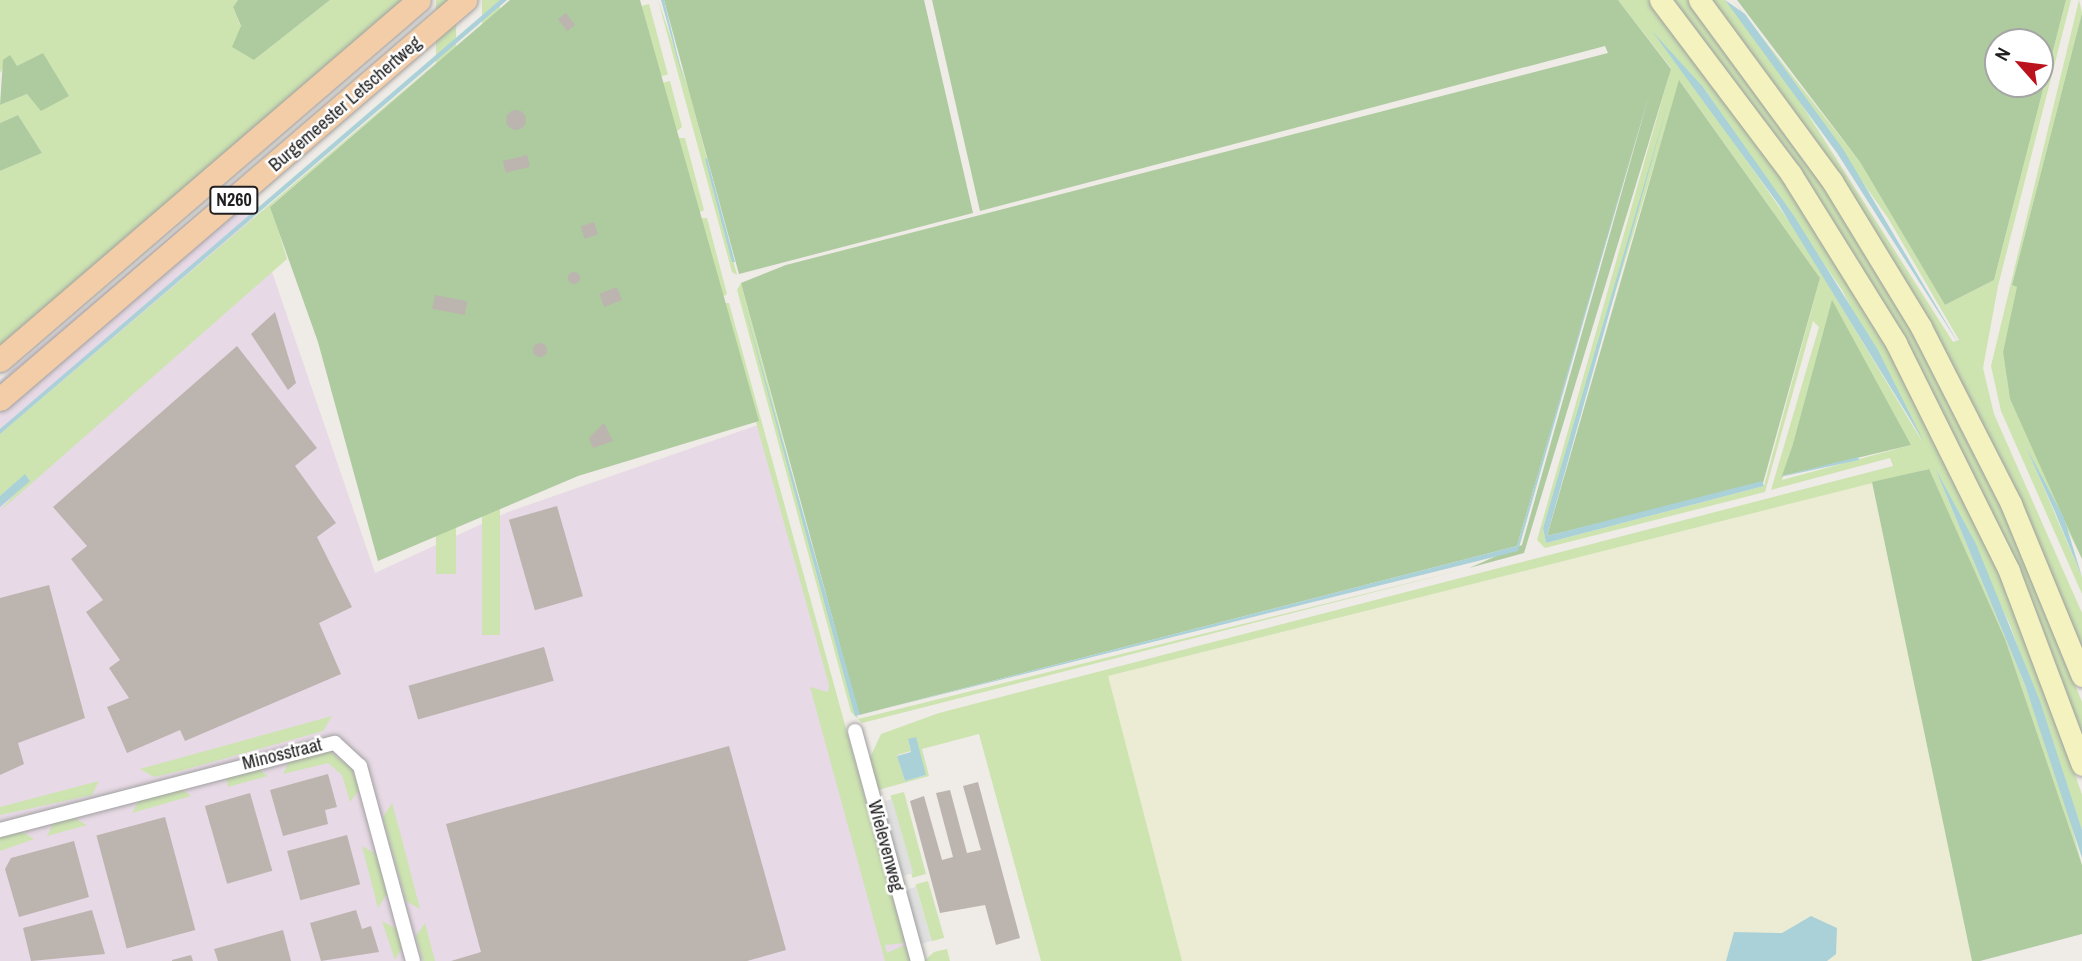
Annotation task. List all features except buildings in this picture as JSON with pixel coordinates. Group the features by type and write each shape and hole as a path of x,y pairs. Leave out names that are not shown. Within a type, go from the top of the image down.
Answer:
{"main road":[{"name":"Burgemeester Letschertweg","path":"0,360 419,0"},
{"name":"Burgemeester Letschertweg","path":"0,399 465,0"},
{"path":"1660,0 1791,174 1896,343 2009,571 2082,765"},
{"path":"1699,0 1832,181 1921,327 2011,504 2082,676"}],"street":[{"name":"Wielevenweg","path":"855,732 918,961"},
{"name":"Minosstraat","path":"0,830 335,743 360,766 413,961"}],"shaded area":[{"path":"240,178 375,573 508,512 758,425 911,961 0,961 0,380"},
{"path":"892,799 913,873 903,876 881,802"},
{"path":"916,887 931,941 920,944 904,890"}],"green space":[{"path":"0,0 238,0 233,7 254,60 330,0 406,0 0,349 0,171 42,153 18,115 0,123 0,105 27,94 10,56 0,73"},
{"path":"238,0 330,0 254,60 232,47 241,26 233,7"},
{"path":"436,0 456,0 456,574 436,574"},
{"path":"482,0 500,0 500,635 482,635"},
{"path":"510,0 271,206 287,259 0,511 30,477 0,496 0,434"},
{"path":"510,0 640,0 759,421 578,476 378,561 318,342 270,207"},
{"path":"658,0 689,90 737,275 732,272"},
{"path":"664,0 924,0 973,213 739,274"},
{"path":"932,0 1618,0 1671,69 1524,553 1469,568 1522,545 1650,92 1517,546 859,715 741,283 786,265 1608,53 1605,46 980,211"},
{"path":"1618,0 1649,0 1666,21 1770,160 1880,333 1999,570 2063,738 2082,795 2082,830 2010,625 1935,468 2025,685 2063,793 2082,865 2005,639 1928,469 1108,676 1182,961 1041,961 979,734 922,749 929,776 878,790 869,760 881,734 939,713 1893,466 1890,458 1771,490 1819,327 1813,321 1765,492 1545,548 1537,540 1671,68","holes":["1680,81 1820,278 1764,486 1546,543 1543,528","1703,87 1842,290 1923,443 1798,234 1698,91","1793,444 1911,445 1782,480","908,740 926,775 905,781 897,755 911,751"]},
{"path":"1672,0 1688,0 1714,33 1817,174 1891,292 1995,489 2082,702 2082,737 2008,545 1902,335 1800,171"},
{"path":"1711,0 1725,0 1788,83 1953,342 1959,340 1888,218 1733,0 1860,162 1945,305 1994,280 2041,98 2046,98 1998,286 1983,368 1994,414 2082,613 2082,650 2008,473 1913,294 1813,137"},
{"path":"1737,0 2066,0 2054,47 2054,28 1984,28 1984,98 2041,98 1994,280 1945,305 1860,162"},
{"path":"2066,0 2071,0 2054,67 2054,47"},
{"path":"2079,0 2082,13 2012,285 2018,287 2003,352 2010,399 2082,559 2025,444 2082,577 2082,594 2001,411 1991,366"},
{"path":"649,4 668,75 660,77 641,6"},
{"path":"2082,13 2082,559 2010,399 2003,352 2017,287 2012,285"},
{"path":"43,53 69,96 41,111 27,94 0,105 3,60 10,55 17,66"},
{"path":"1679,80 1820,278 1763,483 1547,536"},
{"path":"670,81 682,127 676,132 662,83"},
{"path":"18,115 42,153 0,171 0,123"},
{"path":"677,138 685,138 704,210 698,213"},
{"path":"699,218 707,218 727,294 721,298"},
{"path":"741,283 858,719 851,712 737,290"},
{"path":"1832,300 1911,445 1782,476 1793,444"},
{"path":"723,303 729,303 905,943 885,945 887,953 905,945 910,961 885,961 810,687 828,692 829,685"},
{"path":"1929,469 2005,639 2082,865 2082,934 1980,961 1972,961 1872,482"},
{"path":"1872,482 1972,961 1182,961 1107,676"},
{"path":"1469,568 862,723 858,719"},
{"path":"332,716 323,731 180,771 154,777 140,769"},
{"path":"328,750 352,769 359,790 350,802 342,775 328,763 283,774 291,757"},
{"path":"256,767 268,776 228,787 225,775"},
{"path":"99,781 92,795 0,815 0,807"},
{"path":"180,788 191,796 132,813 140,798"},
{"path":"904,792 926,874 912,878 890,796"},
{"path":"392,803 420,909 406,901 383,817"},
{"path":"72,817 87,825 47,836 54,822"},
{"path":"21,831 34,839 0,851 0,837"},
{"path":"362,846 376,854 387,894 378,908"},
{"path":"928,881 944,938 932,941 916,885"},
{"path":"382,921 397,929 402,947 395,960"},
{"path":"425,923 435,961 423,961 416,936"},
{"path":"947,949 950,961 924,961 934,952"}],"water":[{"path":"500,0 507,0 0,434 0,429"},
{"path":"661,0 664,0 686,90"},
{"path":"1725,0 1745,14 1843,149 1960,346 1837,153"},
{"path":"1652,31 1703,87 1794,216 1878,350 1924,442 1779,205"},
{"path":"1649,91 1518,551 889,707 1517,546"},
{"path":"1668,103 1547,536 1762,481 1764,486 1546,543 1543,528"},
{"path":"707,158 735,262 732,262 705,159"},
{"path":"740,290 860,715 855,716"},
{"path":"2025,445 2064,518 2082,577 2055,512"},
{"path":"1858,457 1859,460 1780,477 1782,476"},
{"path":"1935,468 1976,544 2040,701 2082,830 2082,858 2025,685"},
{"path":"25,474 30,481 0,507 0,496"},
{"path":"916,737 926,775 905,781 897,756 911,752 908,739"},
{"path":"1811,916 1837,928 1836,954 1827,961 1726,961 1734,932 1782,933"}]}
